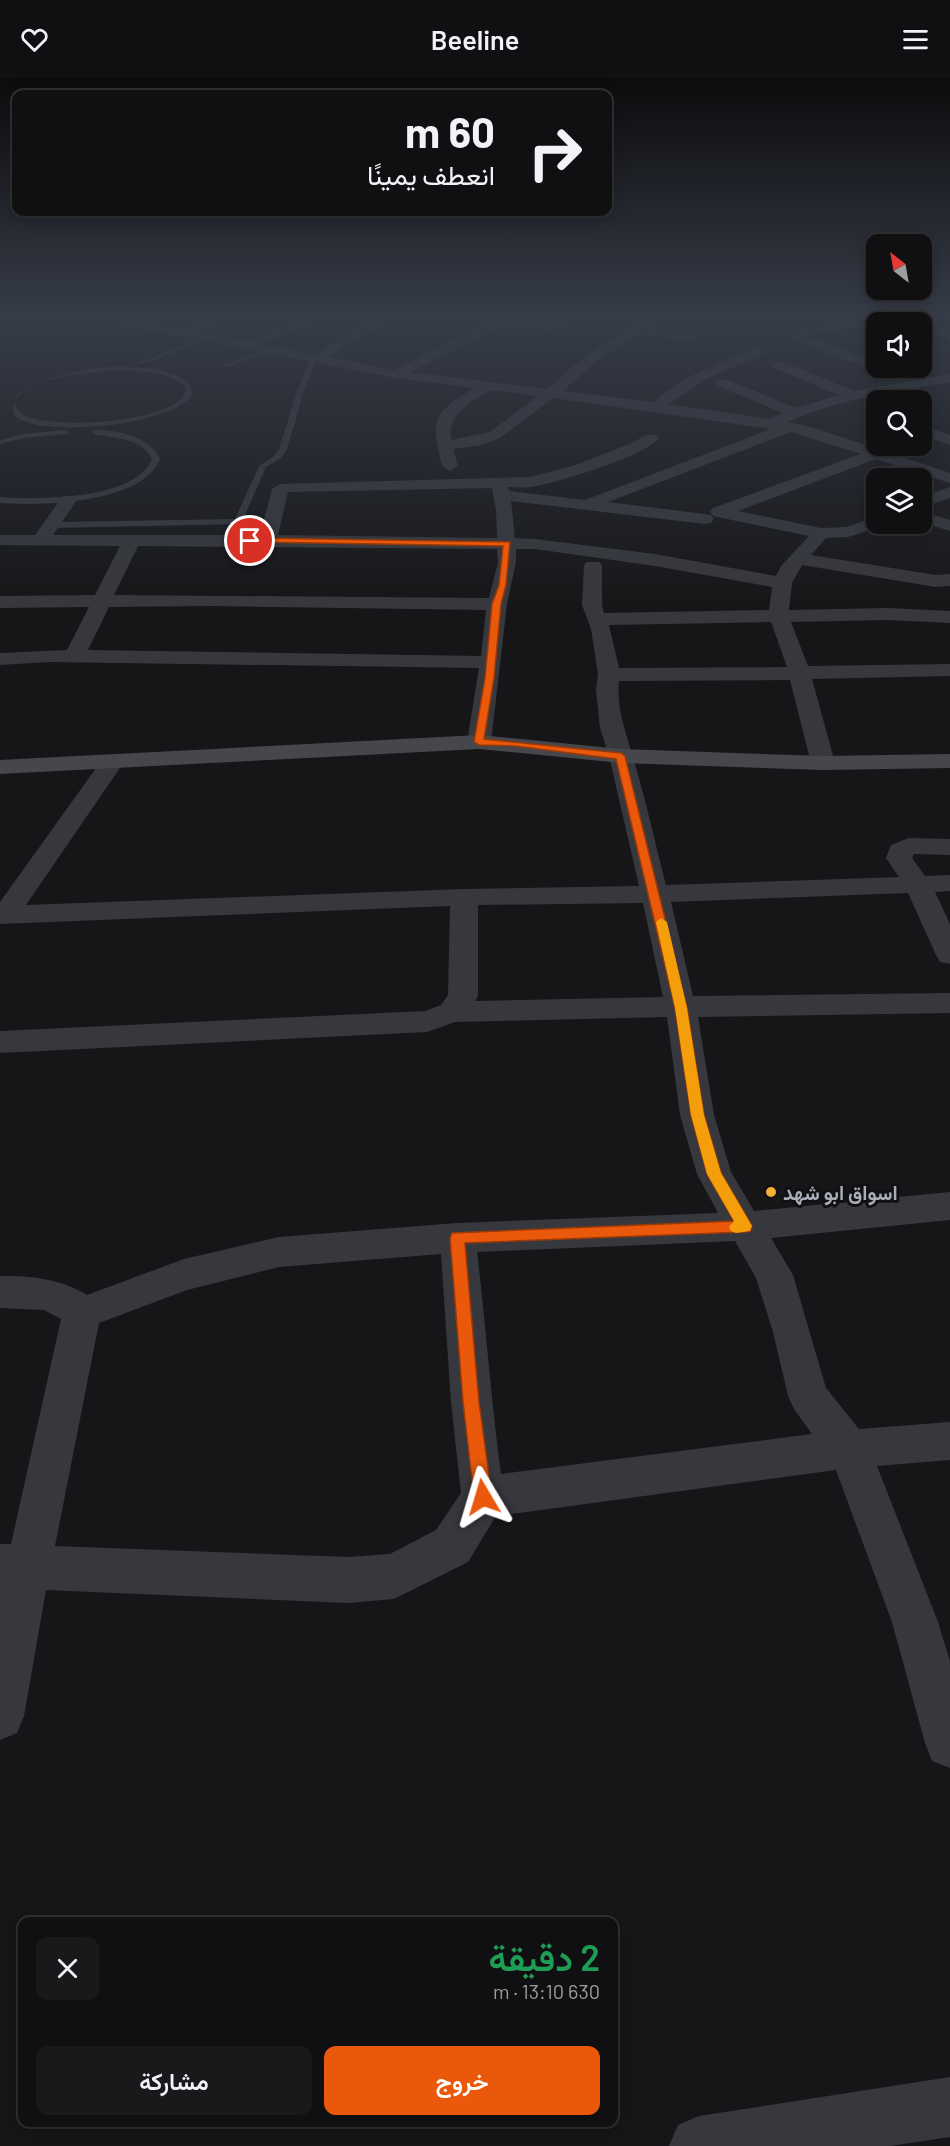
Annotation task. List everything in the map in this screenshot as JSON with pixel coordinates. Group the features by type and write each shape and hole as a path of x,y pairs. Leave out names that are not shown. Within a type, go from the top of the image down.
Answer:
{"street":[{"path":"450,413 445,417 441,433 455,485"},
{"path":"445,446 482,440 495,435 525,413"},
{"path":"693,413 771,424 791,420"},
{"path":"777,413 803,429 866,449"},
{"path":"589,504 808,413"},
{"path":"932,421 940,419"},
{"path":"932,434 950,440"},
{"path":"500,490 582,468 638,446 651,438"},
{"path":"655,560 695,523 869,456"},
{"path":"886,456 950,478"},
{"path":"268,540 280,489 302,485 455,485 589,504 712,516 820,533 848,532 866,526"},
{"path":"479,742 496,604 505,574 507,544 505,511 500,490"},
{"path":"932,499 950,492"},
{"path":"40,540 69,500"},
{"path":"932,520 950,526"},
{"path":"820,533 782,583 779,615 799,672 823,763"},
{"path":"0,540 268,540 535,544 655,560 782,583"},
{"path":"74,657 131,541"},
{"path":"798,559 936,581 950,579"},
{"path":"593,566 592,606 601,629 609,674 607,690 611,728 621,756 655,894 681,1008 697,1115 714,1174 774,1275 792,1332 808,1396 849,1449 915,1623 950,1743"},
{"path":"0,602 301,601 496,604"},
{"path":"596,619 699,619 894,613 950,617"},
{"path":"0,659 74,657 490,662"},
{"path":"609,674 691,676 950,670"},
{"path":"0,767 479,742 621,756 823,763 950,761"},
{"path":"3,915 112,762"},
{"path":"950,847 909,846 900,851 899,858 943,926 950,955"},
{"path":"3,915 464,897 655,894 950,883"},
{"path":"452,1012 463,996 464,897"},
{"path":"0,1042 427,1021 452,1012 681,1008 795,1003 950,1003"},
{"path":"82,1312 184,1275 279,1252 457,1238 745,1226 950,1206"},
{"path":"14,1566 348,1580 394,1576 452,1546 483,1497 471,1402 457,1238"},
{"path":"0,1292 34,1292 65,1299 82,1312"},
{"path":"0,1716 14,1566 82,1312"},
{"path":"483,1497 849,1449 950,1441"},
{"path":"699,2146 950,2107"}],"lane":[{"path":"0,500 28,502 69,500 106,492 130,483 153,468 156,457 151,448 139,440 119,434 36,420 19,413"},
{"path":"0,442 121,422 161,413"},
{"path":"52,525 238,522 263,466 275,460 282,452 293,413"},
{"path":"16,438 36,420"}],"slow traffic":[{"path":"661,922 681,1008 697,1115 714,1174 745,1226 736,1227"}],"place":[{"name":"اسواق ابو شهد","path":"771,1192"}],"route":[{"path":"250,541 507,544 507,562 496,604 489,678 479,742 621,756 681,1008 697,1115 714,1174 745,1226 457,1238 465,1308 471,1402 483,1497"}]}
